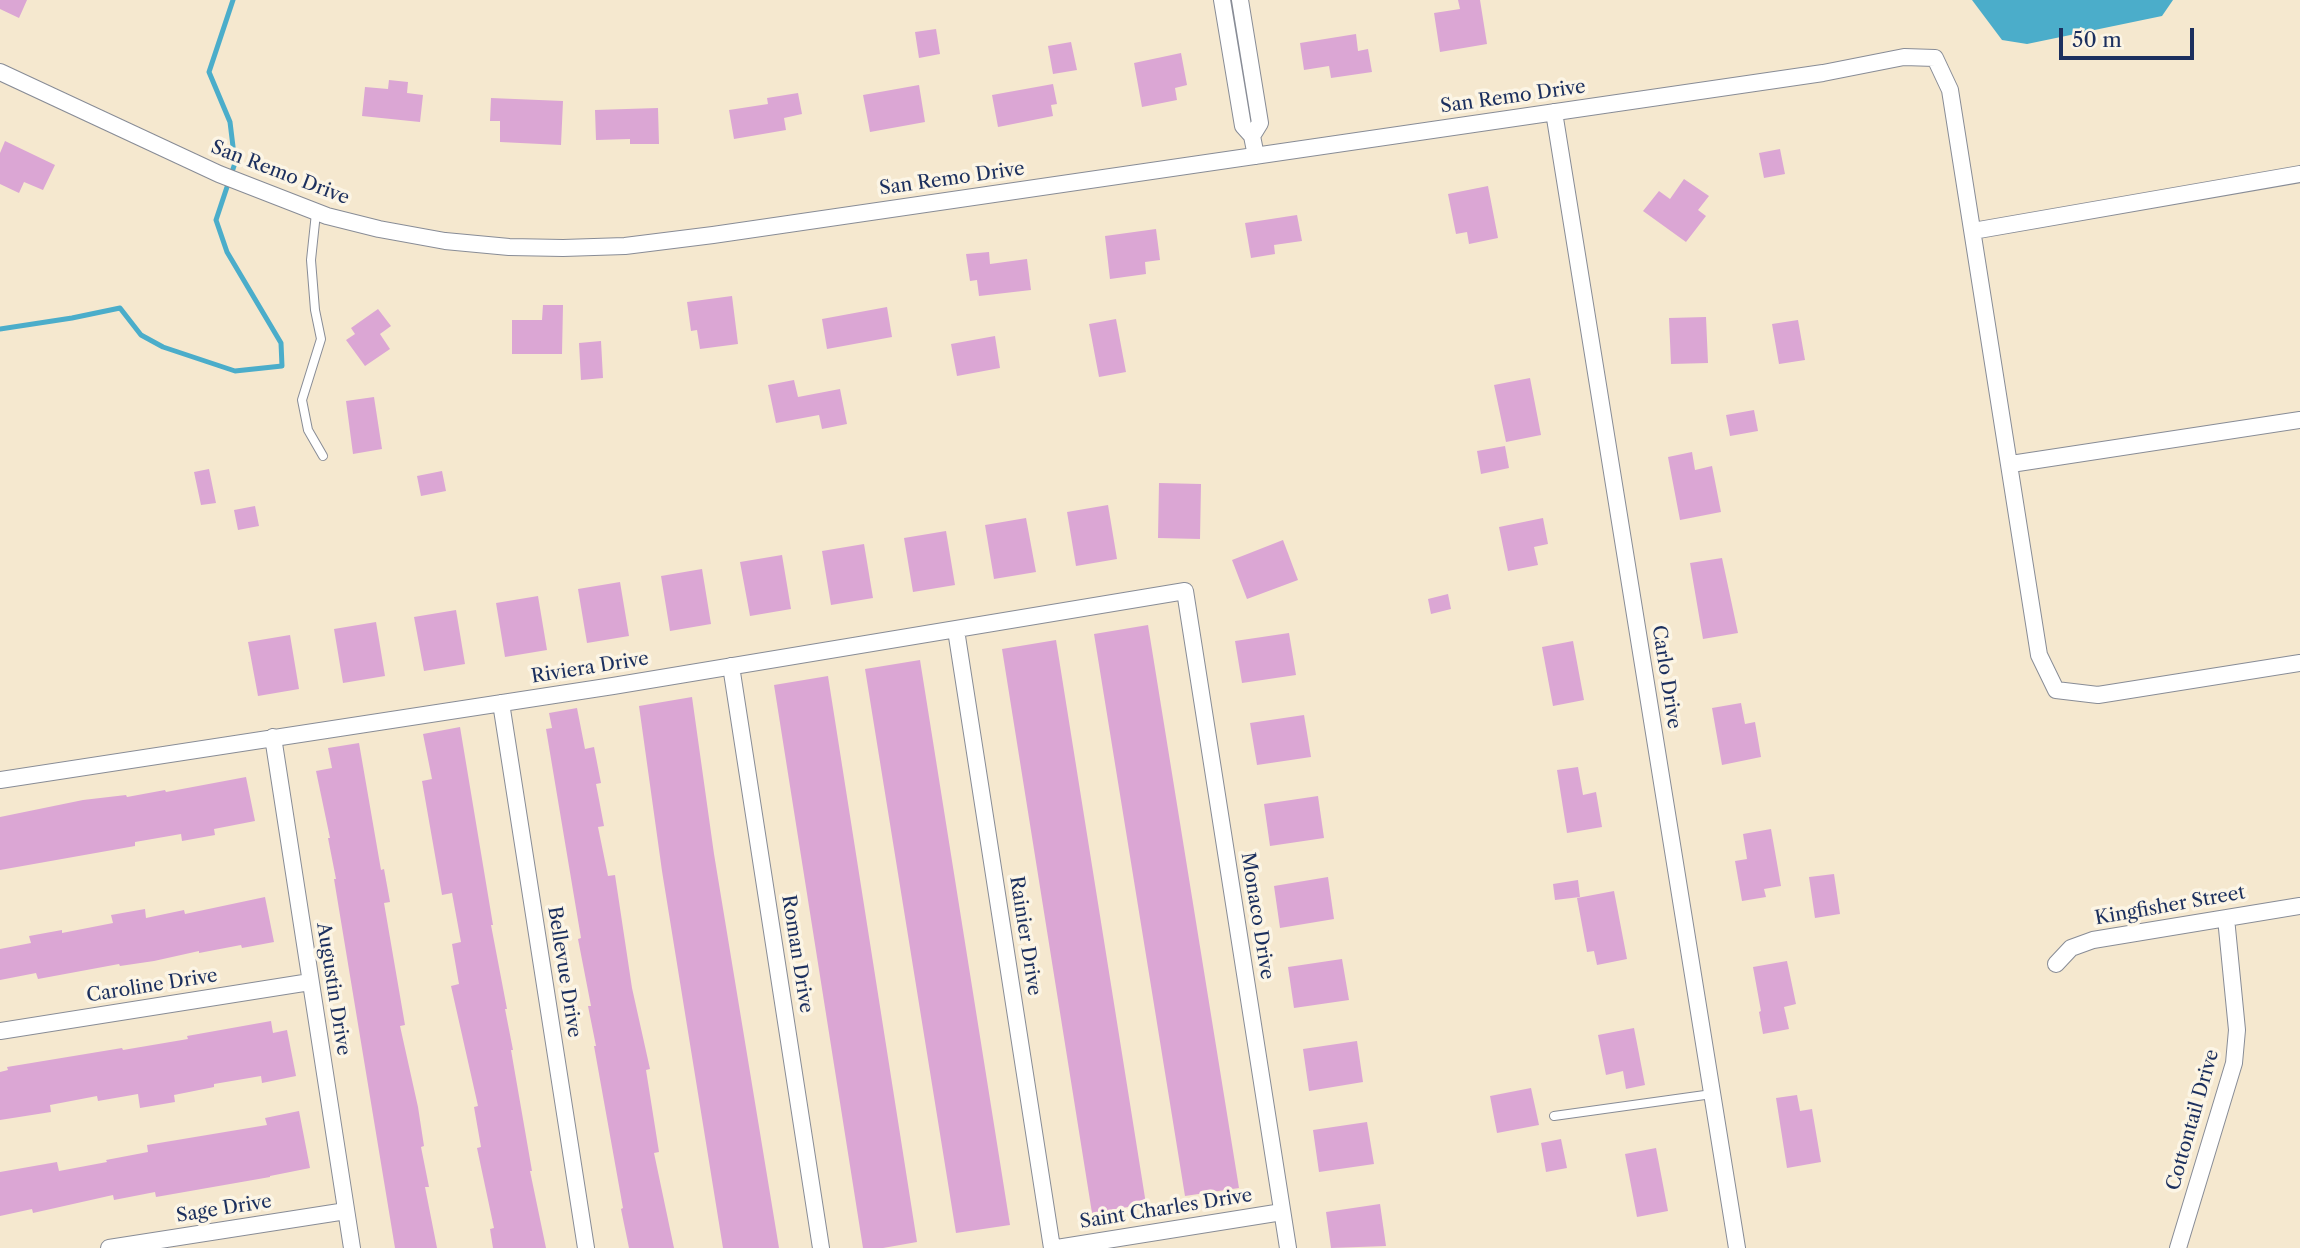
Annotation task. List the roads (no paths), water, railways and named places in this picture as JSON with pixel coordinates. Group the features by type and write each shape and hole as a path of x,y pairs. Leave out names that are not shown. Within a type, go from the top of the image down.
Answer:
{"street":[{"path":"1222,0 1243,126 1252,136 1256,156"},
{"path":"1240,0 1260,123 1252,136"},
{"name":"San Remo Drive","path":"0,72 219,174 316,212 400,233 471,243 537,248 625,246 713,235 1823,73 1904,57 1935,58 1950,90 1973,231"},
{"name":"Carlo Drive","path":"1554,112 1737,1248"},
{"path":"2300,174 1973,231 2039,655 2056,690 2098,695 2300,663"},
{"path":"2011,464 2300,420"},
{"name":"Riviera Drive","path":"0,780 501,703 1185,591"},
{"name":"Monaco Drive","path":"1185,591 1288,1248"},
{"name":"Rainier Drive","path":"957,630 1054,1248"},
{"name":"Roman Drive","path":"731,666 821,1248"},
{"name":"Bellevue Drive","path":"501,703 586,1248"},
{"name":"Augustin Drive","path":"272,737 352,1248"},
{"name":"Kingfisher Street","path":"2056,964 2071,948 2093,940 2300,906"},
{"name":"Cottontail Drive","path":"2178,1248 2234,1063 2237,1030 2226,918"},
{"name":"Caroline Drive","path":"0,1031 310,982"},
{"name":"Sage Drive","path":"109,1248 346,1211"},
{"name":"Saint Charles Drive","path":"1054,1248 1282,1212"}],"lane":[{"path":"316,212 311,260 315,310 321,339 302,400 308,430 323,456"},
{"path":"1554,1116 1712,1094"}],"water":[{"path":"1972,0 2173,0 2162,16 2027,44 2002,40"}],"waterway":[{"path":"0,329 120,308 141,335 163,347 235,371 282,366 281,343 227,252 216,220 235,163 230,122 209,72 233,0"}]}
